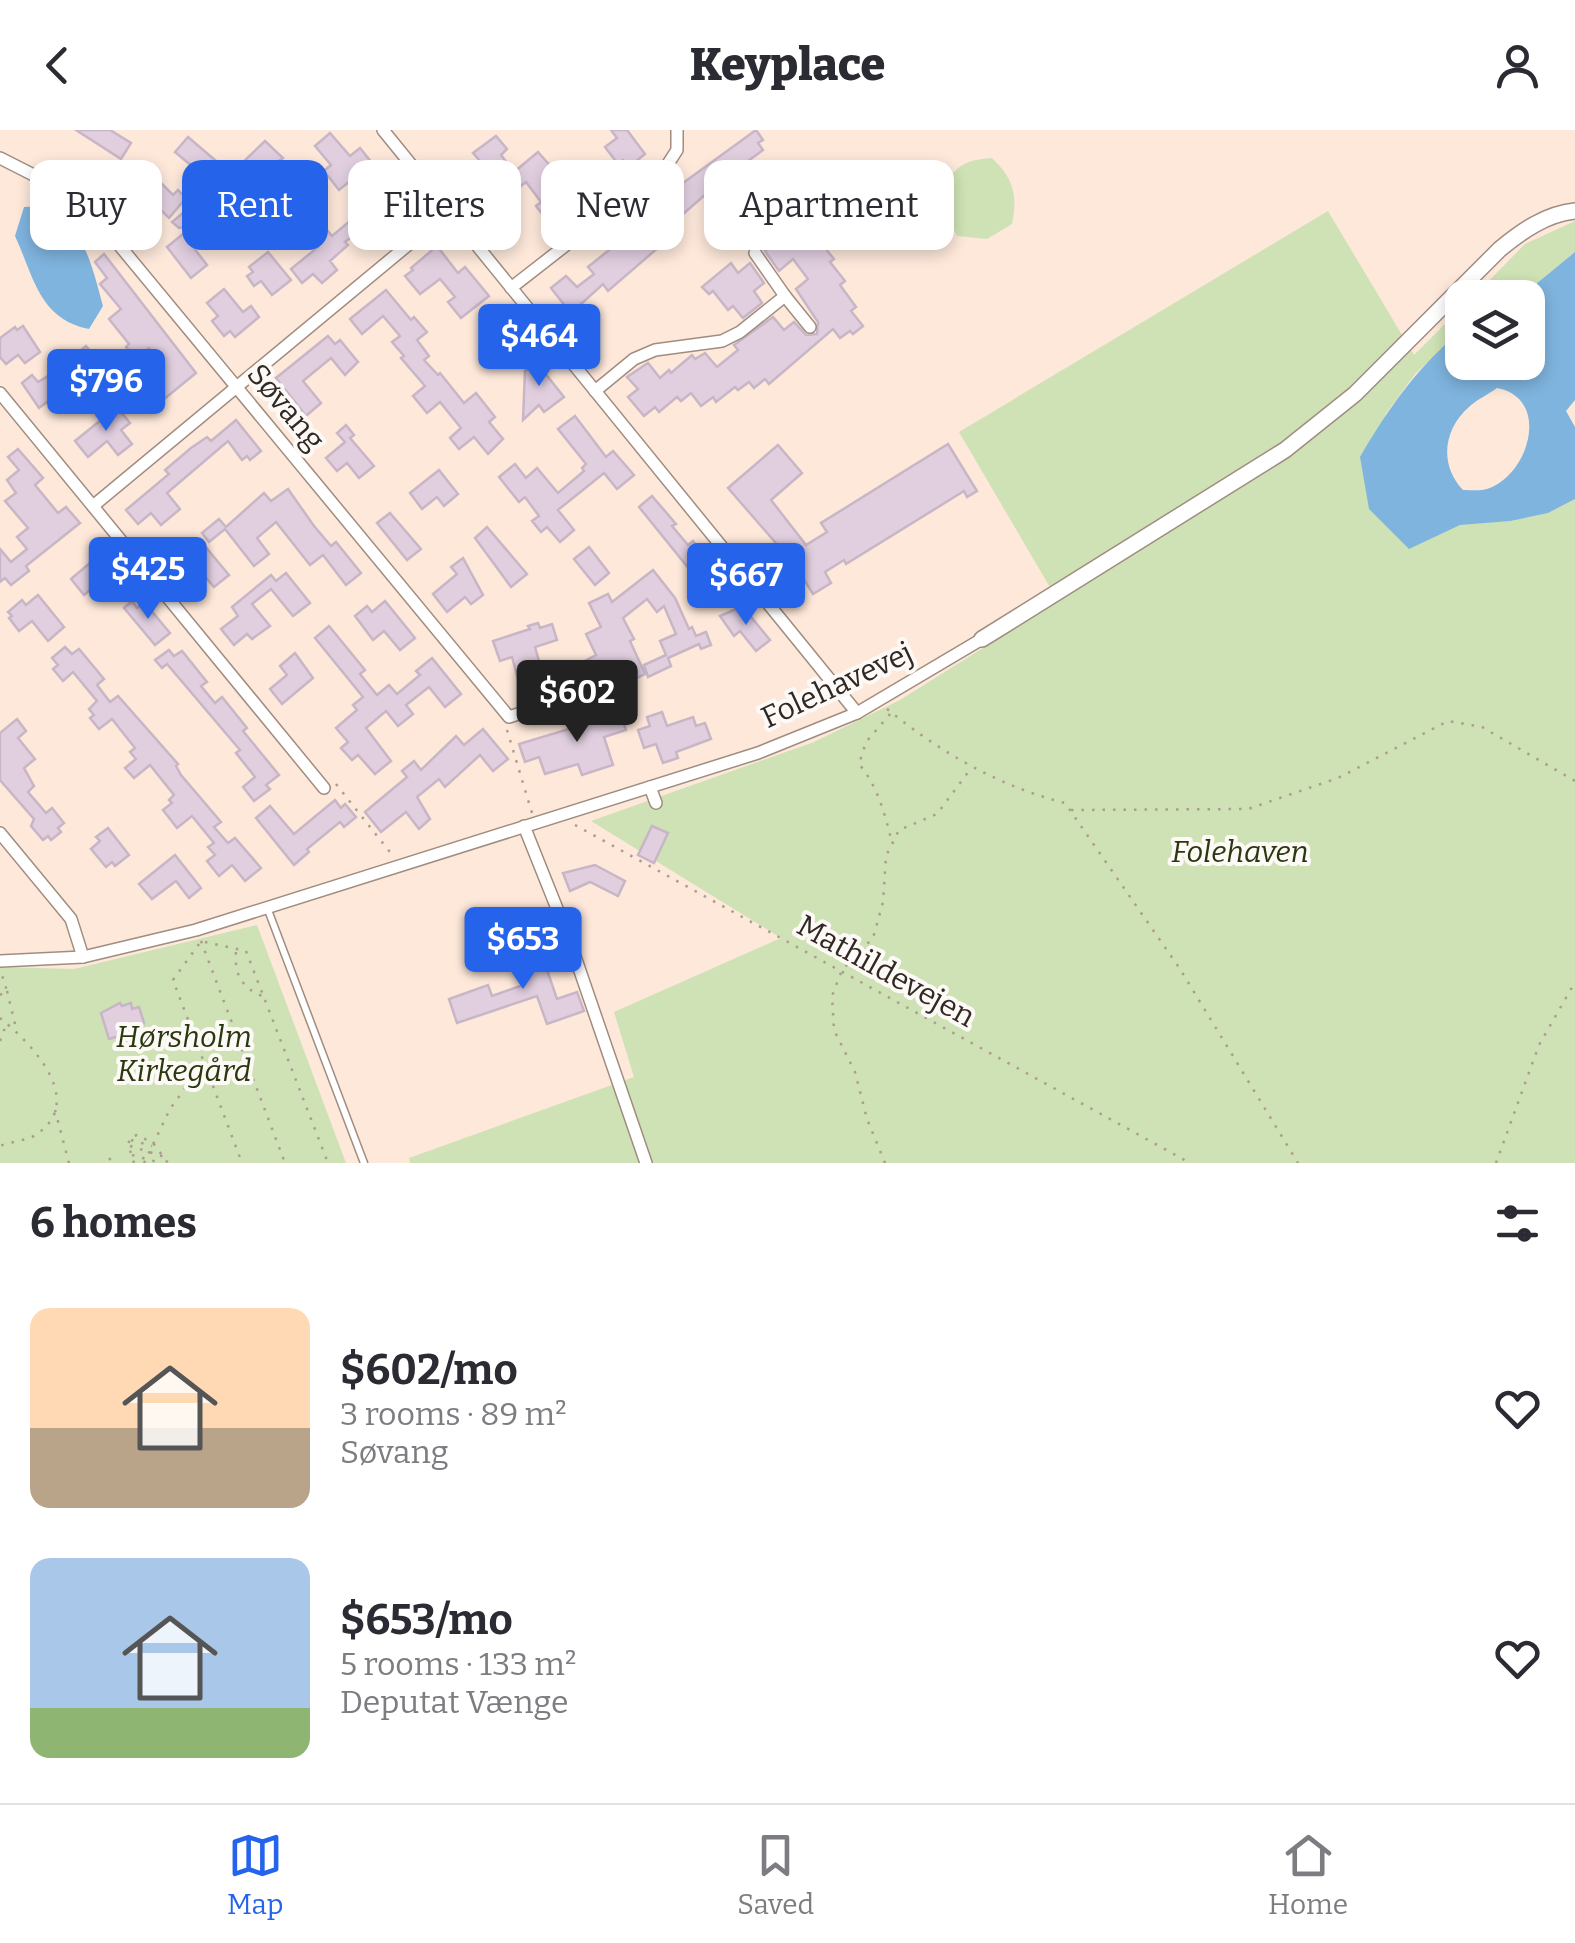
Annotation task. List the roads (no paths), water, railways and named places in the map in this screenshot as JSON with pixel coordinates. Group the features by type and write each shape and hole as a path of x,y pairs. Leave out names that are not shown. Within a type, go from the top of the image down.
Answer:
{"street":[{"path":"383,130 407,160"},
{"path":"511,288 666,167 678,150 677,130"},
{"name":"Søvang","path":"0,158 65,192 91,211 509,717 560,700"},
{"name":"Folehavevej","path":"0,965 83,958 199,936 398,866 758,753 857,713 982,640 1285,450 1355,394 1511,240 1548,217 1575,211"},
{"path":"93,506 403,250"},
{"path":"480,250 857,713"},
{"path":"756,253 810,327"},
{"path":"595,392 634,359 655,350 722,341 740,332 785,296"},
{"path":"0,392 5,409 93,506 324,788"},
{"path":"650,787 656,802"},
{"path":"528,825 646,1163"},
{"path":"0,833 71,919 83,958"}],"lane":[{"path":"268,910 364,1163"}],"water":[{"path":"24,207 30,207 30,250 85,250 103,306 89,329 72,324 49,306 15,236"},
{"path":"1575,252 1575,400 1566,411 1575,427 1575,499 1548,513 1460,525 1409,549 1369,509 1360,457 1405,389 1445,345 1445,380 1545,380 1545,280 1541,280","holes":["1497,388 1514,395 1524,406 1529,421 1528,437 1514,469 1485,490 1463,490 1450,470 1447,447 1461,415"]}],"park label":[{"name":"Folehaven","path":"1240,852"},
{"name":"Hørsholm Kirkegård","path":"184,1054"}]}
